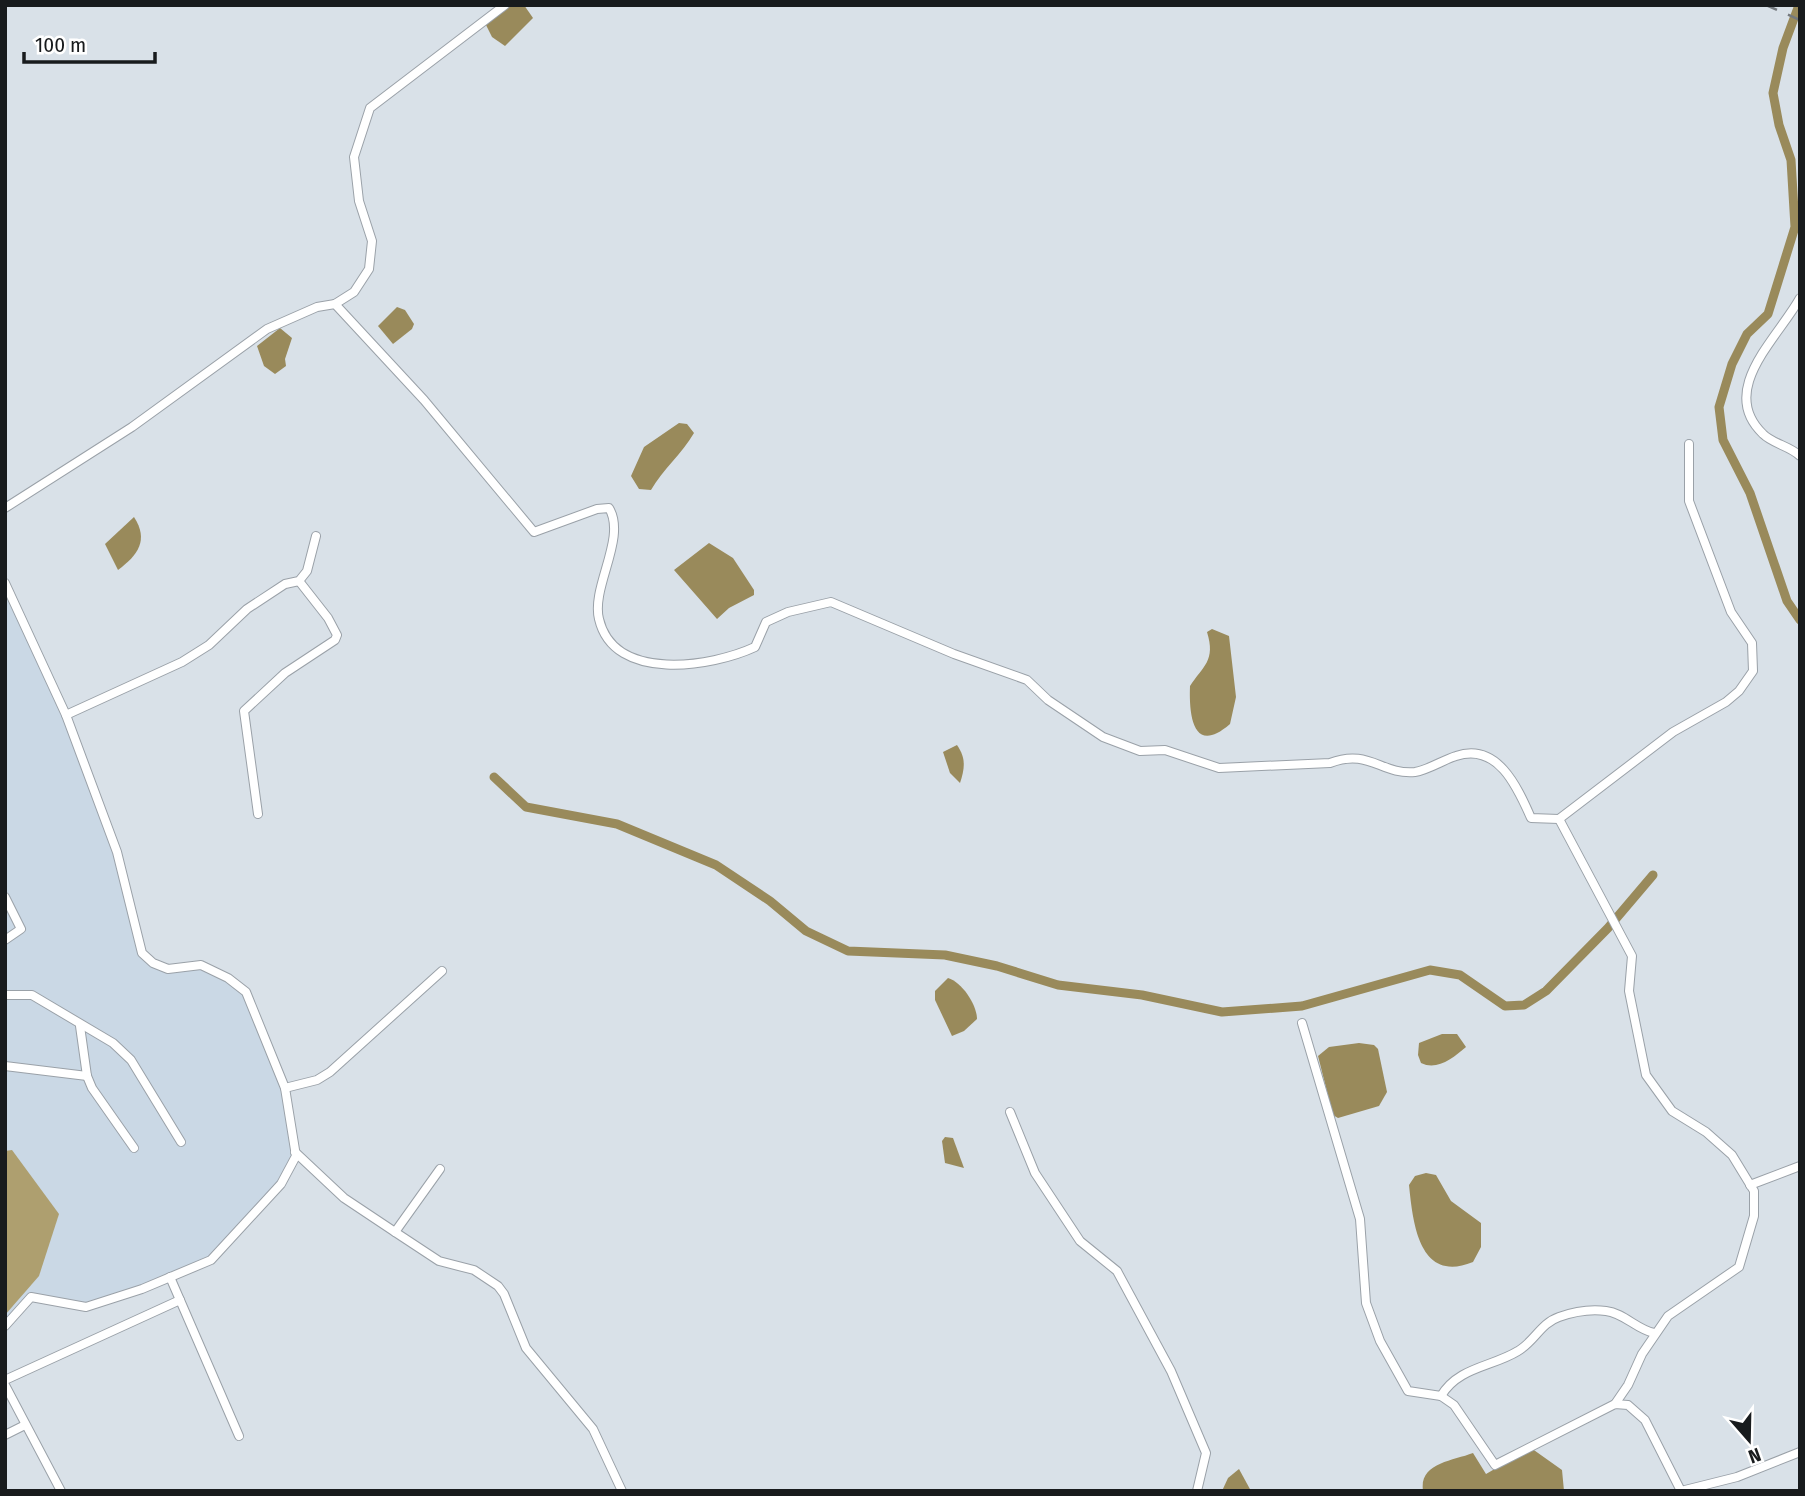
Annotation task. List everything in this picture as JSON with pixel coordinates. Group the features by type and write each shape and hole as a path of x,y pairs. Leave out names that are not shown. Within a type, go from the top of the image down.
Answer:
{"street":[{"path":"5,508 132,428 267,329 317,307 335,304 355,292 369,268 372,241 359,201 354,157 370,108 505,5"},
{"path":"1800,298 1758,361 1747,384 1745,410 1764,435 1800,456"},
{"path":"335,304 424,400 534,532 597,509 609,508 614,517 614,532 599,601 598,619 607,636 633,660 667,666 741,653 755,647 766,622 788,612 831,602 954,654 1027,680 1048,699 1103,737 1140,751 1165,750 1219,768 1331,763 1344,758 1361,757 1397,770 1416,772 1457,755 1473,752 1491,757 1510,776 1531,818 1559,819 1673,732 1726,702 1739,691 1754,671 1752,643 1731,612 1689,501 1689,444"},
{"path":"66,715 182,662 209,645 247,609 285,584 299,581 307,571 316,536"},
{"path":"258,814 244,711 285,673 336,638 328,618 299,581"},
{"path":"5,583 66,715 117,852 142,953 153,963 168,969 201,965 228,978 246,992 285,1088 295,1152 281,1184 211,1260 86,1307 31,1297 5,1326"},
{"path":"1559,819 1622,933 1633,964 1629,992 1646,1075 1672,1111 1706,1132 1732,1155 1754,1191 1754,1216 1739,1268 1668,1316 1654,1333 1615,1404"},
{"path":"5,897 21,929 5,940"},
{"path":"285,1088 317,1080 330,1072 442,971"},
{"path":"5,995 32,995 80,1026 113,1043 131,1060 181,1142"},
{"path":"1302,1023 1360,1219 1366,1303 1380,1341 1404,1388 1415,1394 1441,1396 1454,1405 1495,1465 1615,1404 1628,1405 1645,1420 1681,1491 1737,1477 1798,1456"},
{"path":"80,1026 87,1076 92,1088 134,1148"},
{"path":"5,1066 87,1076"},
{"path":"1010,1112 1035,1173 1080,1241 1118,1271 1171,1371 1206,1453 1197,1491"},
{"path":"295,1152 344,1198 439,1261 485,1275 505,1294 526,1349 593,1429 622,1491"},
{"path":"1750,1185 1800,1166"},
{"path":"395,1232 440,1169"},
{"path":"170,1277 239,1436"},
{"path":"61,1491 5,1382 180,1300"},
{"path":"1441,1396 1451,1384 1473,1368 1517,1352 1546,1323 1558,1317 1583,1311 1608,1311 1624,1317 1639,1329 1654,1333"},
{"path":"5,1434 25,1425"}],"shaded area":[{"path":"510,5 524,5 533,18 505,46 492,37 486,25"},
{"path":"397,307 405,310 414,324 412,329 393,344 378,326"},
{"path":"280,328 292,338 285,359 286,366 275,374 264,366 257,346"},
{"path":"679,423 687,424 694,433 651,490 639,489 631,476 644,447"},
{"path":"134,517 141,540 136,553 118,570 105,544"},
{"path":"709,543 733,558 754,590 754,595 729,608 717,619 674,570"},
{"path":"5,592 55,699 114,853 133,936 141,953 168,970 201,966 245,992 284,1085 295,1156 280,1184 210,1259 142,1287 87,1305 29,1296 5,1322"},
{"path":"1212,629 1229,636 1236,697 1230,724 1208,736 1200,734 1195,728 1190,708 1190,686 1209,657 1207,632"},
{"path":"957,745 964,763 960,783 950,773 943,752"},
{"path":"948,978 968,995 977,1019 964,1031 952,1036 935,1000 935,991"},
{"path":"1442,1034 1457,1034 1466,1047 1439,1064 1421,1063 1418,1055 1419,1043"},
{"path":"1359,1043 1374,1045 1378,1049 1387,1092 1379,1106 1338,1118 1333,1115 1318,1056 1329,1047"},
{"path":"945,1137 953,1138 964,1168 945,1163 942,1141"},
{"path":"12,1150 59,1214 39,1276 5,1315 5,1151"},
{"path":"1426,1173 1436,1175 1451,1201 1481,1223 1481,1247 1473,1262 1455,1267 1441,1265 1430,1257 1422,1246 1413,1216 1409,1185 1415,1176"},
{"path":"1531,1448 1562,1470 1564,1491 1423,1491 1426,1474 1439,1464 1473,1453 1486,1474"},
{"path":"1239,1469 1251,1491 1222,1491 1228,1478"}],"waterway":[{"path":"1799,5 1783,48 1773,93 1779,125 1791,160 1795,227 1768,314 1747,334 1732,364 1719,407 1723,440 1750,493 1787,601 1800,620"},
{"path":"494,777 526,807 617,824 716,865 770,901 806,931 848,951 945,955 997,966 1058,985 1142,995 1222,1012 1302,1006 1430,970 1460,975 1505,1006 1524,1005 1546,991 1608,928 1653,875"}],"railway":[{"path":"1766,5 1800,20"}]}
